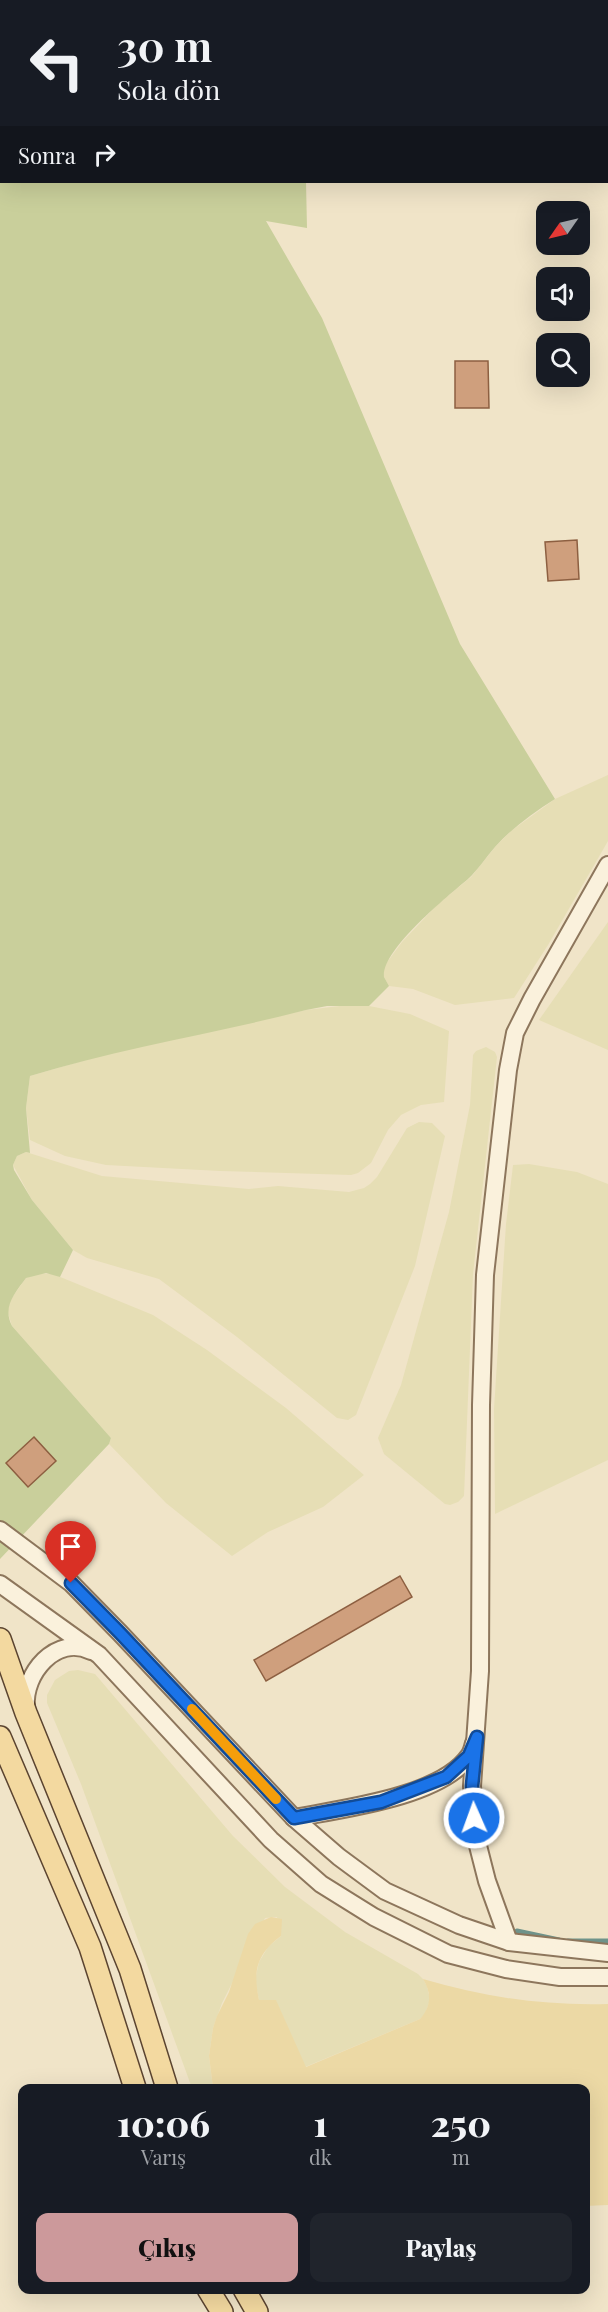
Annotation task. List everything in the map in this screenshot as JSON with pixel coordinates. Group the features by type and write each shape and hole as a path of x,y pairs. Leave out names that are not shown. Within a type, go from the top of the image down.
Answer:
{"main road":[{"path":"0,1639 26,1713 130,1969 166,2084"},
{"path":"0,1737 90,1947 134,2084"},
{"path":"211,2294 222,2312"},
{"path":"247,2294 257,2312"}],"street":[{"path":"509,1942 487,1881 475,1834 472,1786 480,1671 481,1405 486,1275 508,1070 515,1033 608,866"},
{"path":"0,1530 71,1583 294,1818 339,1857 385,1891 459,1926 509,1942 608,1953"},
{"path":"0,1584 99,1655 271,1840 321,1884 374,1917 448,1954 506,1969 560,1977 608,1977"},
{"path":"26,1713 25,1696 29,1680 38,1665 51,1654 67,1648 84,1648 99,1655"},
{"path":"294,1818 381,1802 446,1777 469,1756 477,1737"}],"shaded area":[{"path":"608,775 608,841 548,945 514,998 455,1005 413,989 389,986 383,971 402,942 437,905 471,877 511,831 555,799"},
{"path":"608,922 608,1050 539,1020"},
{"path":"348,1005 369,1006 410,1014 449,1031 444,1102 421,1105 401,1115 388,1130 371,1163 358,1173 351,1175 220,1171 106,1165 65,1156 30,1140 26,1108 30,1076 110,1053 306,1010"},
{"path":"486,1047 495,1052 497,1057 473,1274 464,1496 458,1502 450,1505 445,1504 384,1454 378,1438 401,1385 449,1212 470,1105 473,1055 476,1051"},
{"path":"419,1122 432,1123 445,1136 415,1266 356,1415 348,1420 337,1418 237,1337 159,1279 87,1258 73,1250 32,1200 13,1165 17,1156 26,1152 102,1176 249,1189 278,1186 349,1192 364,1188 377,1177 407,1128"},
{"path":"529,1164 577,1172 608,1184 608,1460 495,1514 494,1409 506,1224 513,1165"},
{"path":"38,1273 53,1274 153,1315 207,1350 286,1408 364,1475 323,1507 268,1532 232,1556 166,1503 109,1444 111,1438 12,1326 7,1310 11,1299 26,1278"},
{"path":"78,1670 95,1674 233,1836 285,1887 345,1932 418,1974 427,1986 430,2000 425,2014 420,2019 305,2067 276,2001 259,2000 255,1980 259,1962 268,1947 281,1936 277,1917 265,1918 222,2003 213,2028 209,2056 212,2084 191,2084 81,1784 47,1703 47,1695 55,1680 69,1671"}],"green space":[{"path":"0,183 306,183 307,228 266,221 322,318 460,644 555,799 508,833 472,875 417,924 393,953 386,966 384,977 389,986 369,1006 327,1006 306,1010 98,1057 30,1076 26,1108 30,1153 26,1152 17,1156 13,1165 14,1170 32,1200 73,1250 60,1277 46,1273 26,1278 11,1300 9,1319 12,1326 111,1438 109,1444 0,1559"}],"sand":[{"path":"271,1917 282,1919 281,1936 266,1950 258,1964 256,1980 259,2000 276,2000 306,2067 420,2019 429,2000 428,1989 423,1979 469,1991 514,1999 608,2004 608,2205 590,2206 590,2084 212,2084 209,2056 213,2028 229,1992 248,1934 255,1924"}],"building":[{"path":"455,361 488,361 489,408 455,408"},
{"path":"577,540 579,579 548,581 545,542"},
{"path":"34,1437 56,1461 28,1487 6,1463"},
{"path":"400,1576 412,1597 266,1681 254,1660"}],"waterway":[{"path":"517,1931 559,1940"},
{"path":"568,1941 608,1941"}],"slow traffic":[{"path":"192,1709 276,1799"}],"route":[{"path":"71,1583 294,1818 381,1802 417,1790 446,1777 469,1756 477,1737 472,1786 474,1818"}]}
